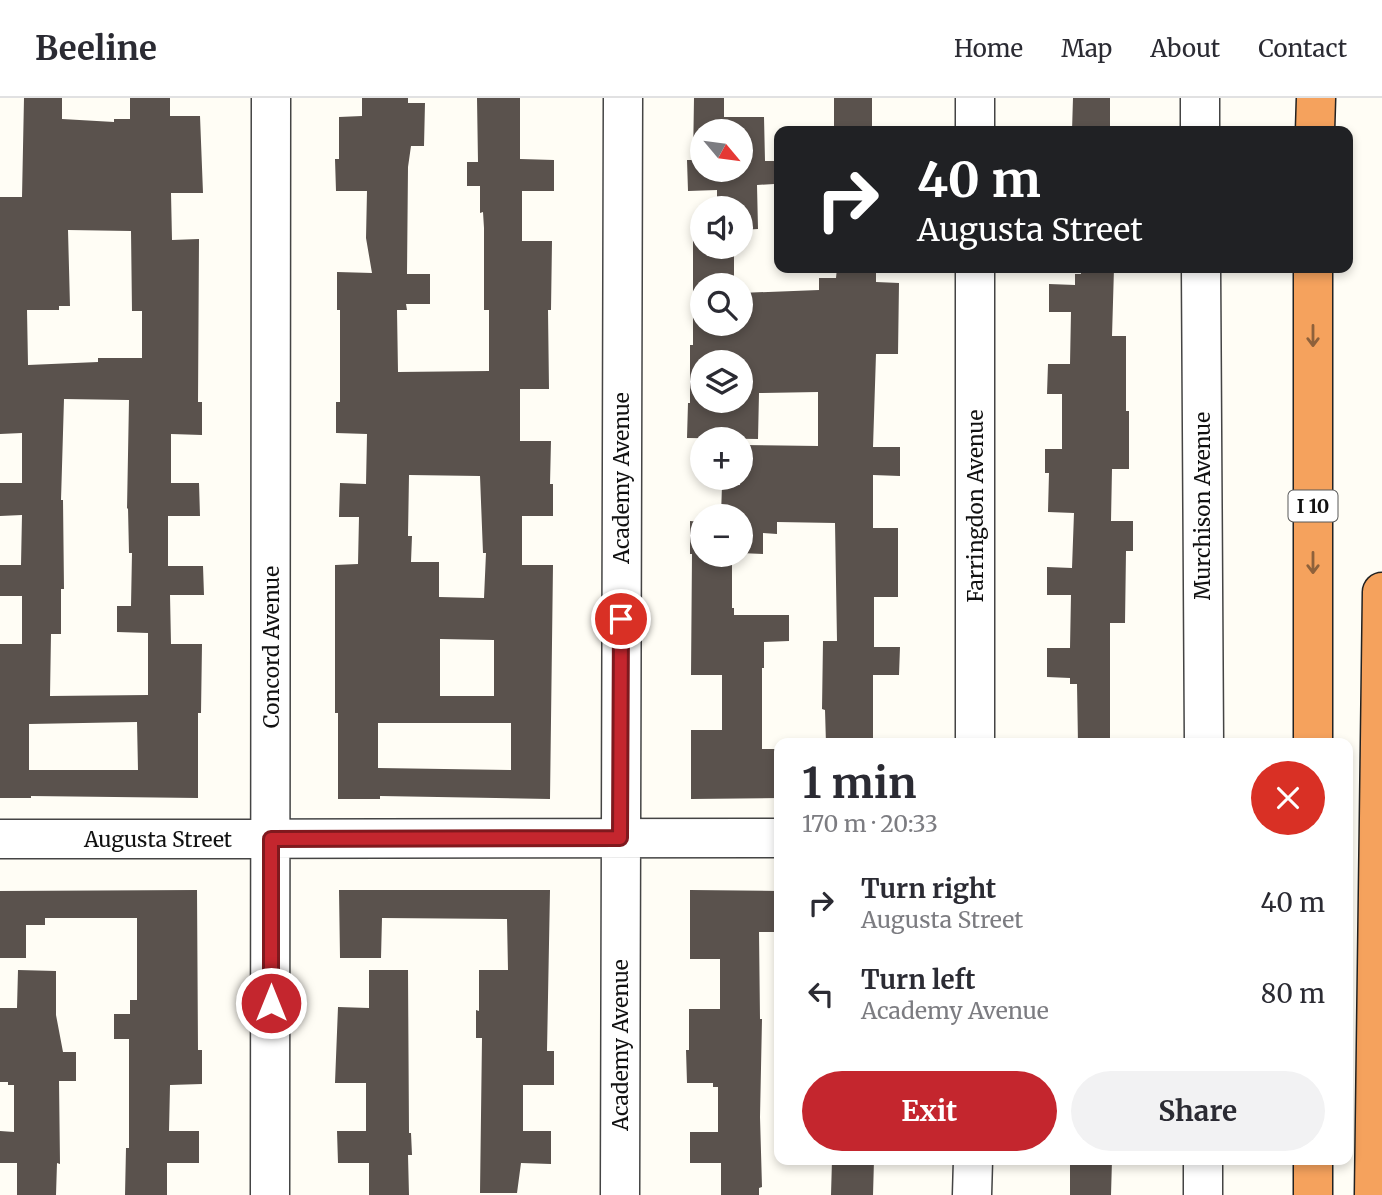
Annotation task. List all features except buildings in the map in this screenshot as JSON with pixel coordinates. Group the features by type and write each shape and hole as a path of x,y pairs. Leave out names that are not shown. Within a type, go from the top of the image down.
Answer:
{"highway":[{"path":"1315,126 1316,98"},
{"name":"I 10","path":"1313,273 1313,738"},
{"path":"1374,1195 1382,592"},
{"path":"1313,1165 1313,1195"}],"street":[{"name":"Concord Avenue","path":"270,1195 271,98"},
{"name":"Academy Avenue","path":"620,1195 623,98"},
{"path":"975,98 975,126"},
{"path":"1200,98 1200,126"},
{"name":"Farringdon Avenue","path":"975,273 975,738"},
{"name":"Murchison Avenue","path":"1201,273 1204,738"},
{"name":"Augusta Street","path":"0,839 774,838"},
{"path":"972,1165 972,1195"},
{"path":"1203,1165 1203,1195"}],"route":[{"path":"271,1003 271,839 620,838 621,619"}]}
